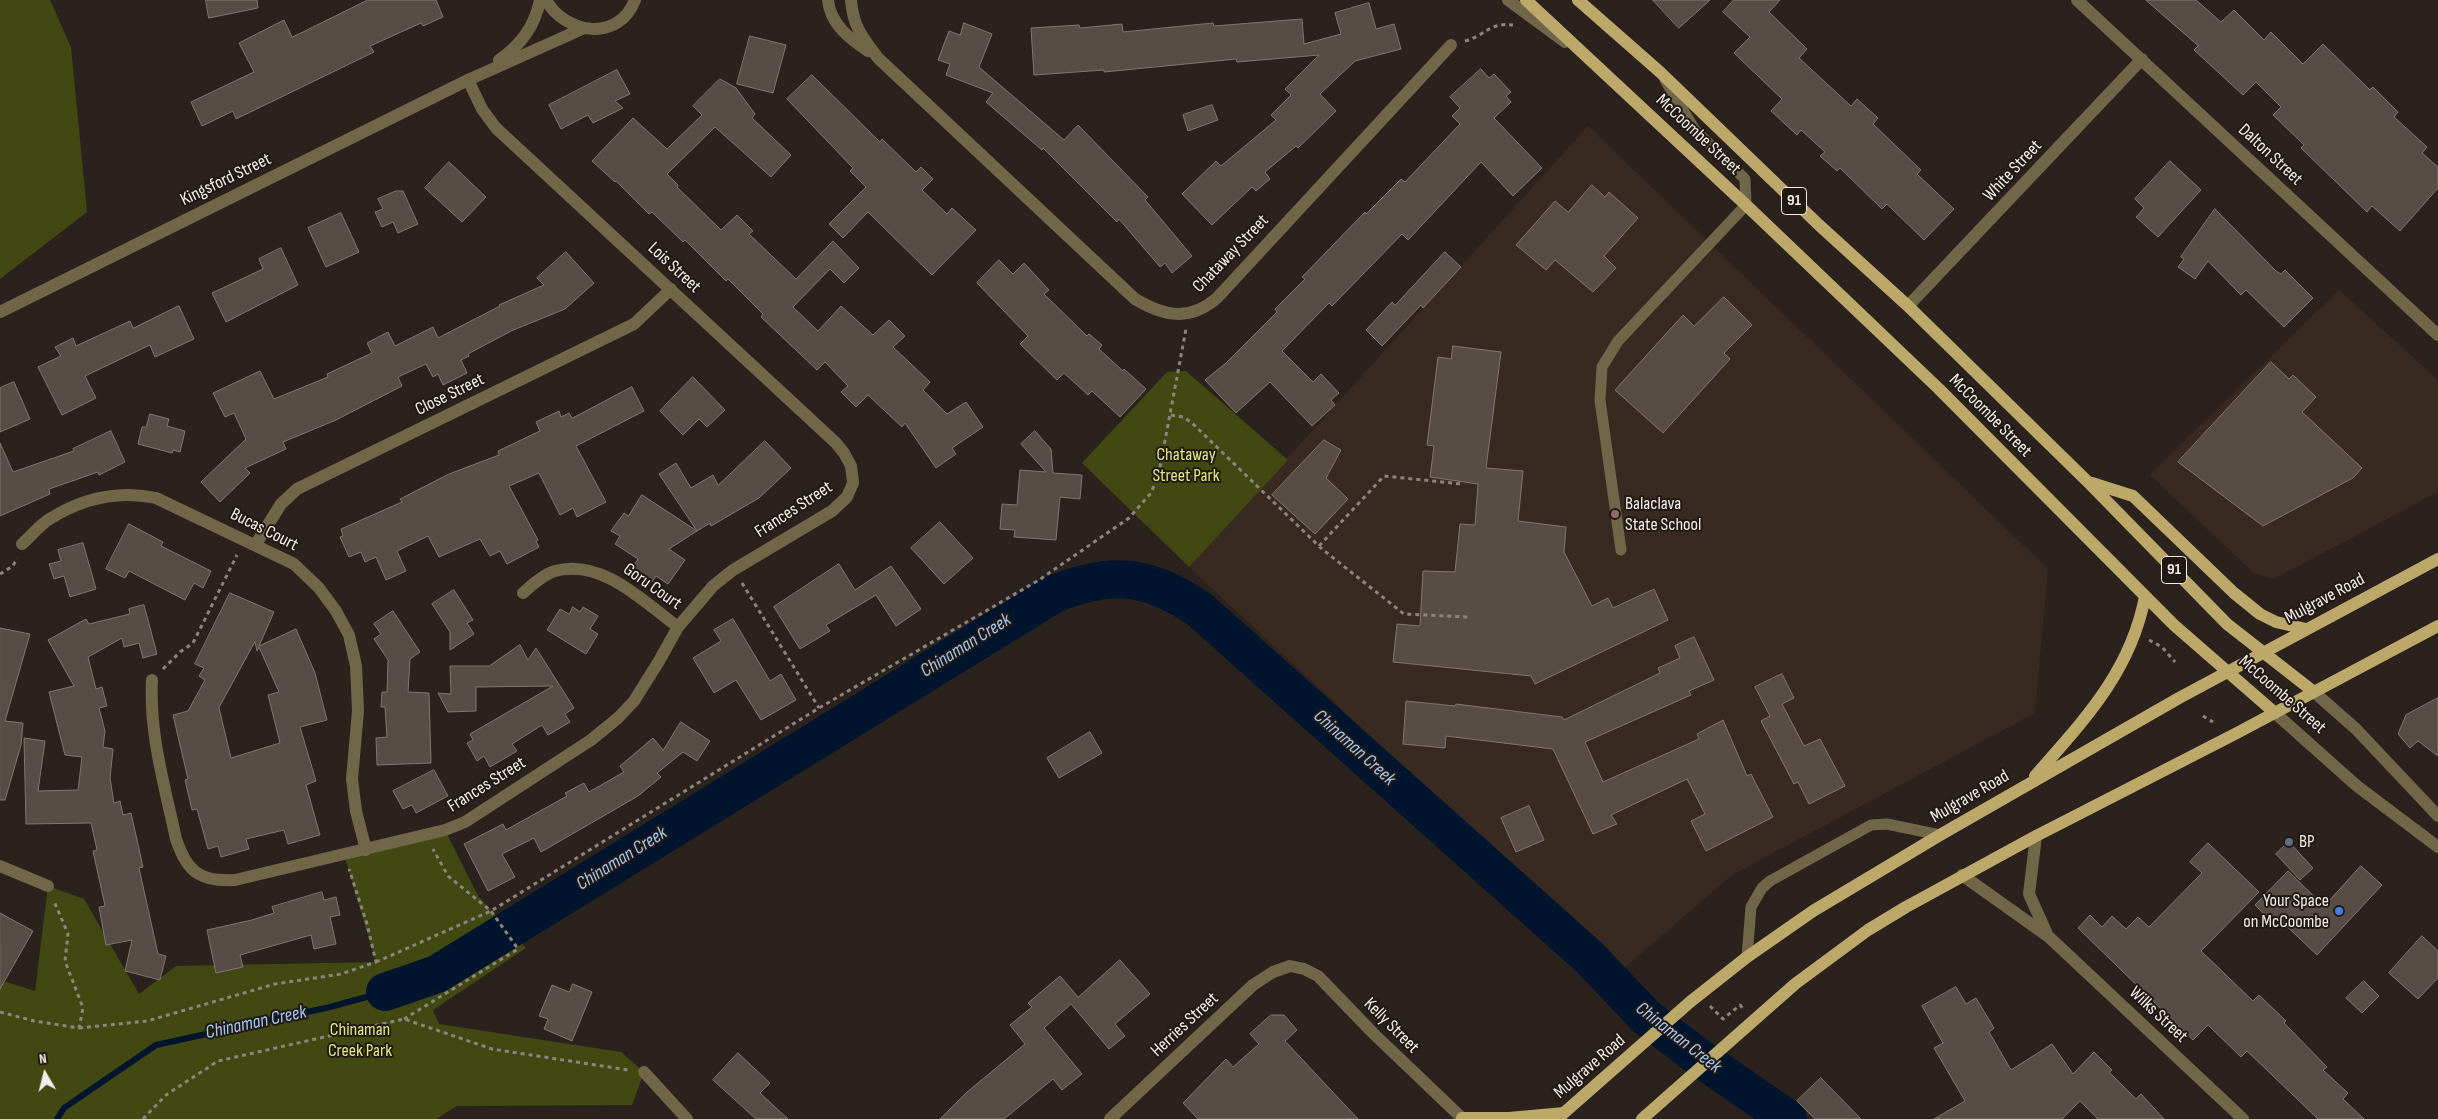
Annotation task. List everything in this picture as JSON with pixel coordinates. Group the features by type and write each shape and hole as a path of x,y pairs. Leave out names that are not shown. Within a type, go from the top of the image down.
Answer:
{"main road":[{"name":"McCoombe Street","path":"1526,0 1607,74 1939,389 2174,626 2275,713"},
{"name":"McCoombe Street","path":"1578,0 1660,72 1812,219 1908,306 2089,483 2214,611 2314,692"},
{"path":"2089,483 2133,496 2234,593 2260,614 2276,622 2306,629"},
{"name":"Mulgrave Road","path":"1560,1116 1677,1013 1747,957 1813,911 2028,783 2227,671 2438,559"},
{"path":"2028,783 2090,712 2113,680 2138,628 2145,597"},
{"path":"1642,1119 1794,984 1831,956 1906,907 1962,875 2275,713 2438,626"},
{"path":"1462,1118 1560,1116"}],"street":[{"name":"Kingsford Street","path":"468,80 510,52 525,38 537,13 540,0"},
{"path":"546,0 555,14 568,24 582,29"},
{"name":"Chataway Street","path":"828,0 837,24 848,38 878,58"},
{"name":"Chataway Street","path":"851,0 854,21 858,32 878,58 1135,299 1162,311 1188,314 1204,307 1216,298 1451,45"},
{"path":"1508,0 1607,74"},
{"name":"Dalton Street","path":"2077,0 2438,335"},
{"name":"Kingsford Street","path":"0,312 468,80 582,29 597,29 612,24 624,16 636,1"},
{"name":"White Street","path":"1908,306 2142,60"},
{"name":"Lois Street","path":"468,80 482,109 496,128 836,443 851,466 853,483"},
{"name":"Close Street","path":"250,542 281,504 297,489 634,324 671,289"},
{"name":"Frances Street","path":"152,680 151,707 154,733 176,839 190,868 202,877 218,881 235,880 426,836 465,822 591,740 618,718 634,701 660,662 678,627 713,586 733,570 832,511 847,497 853,483"},
{"name":"Bucas Court","path":"22,544 48,520 96,497 135,494 156,498 294,564 319,588 336,610 349,635 358,686 352,778 353,797 366,850"},
{"name":"Goru Court","path":"523,592 554,571 576,568 596,572 617,582 678,627"},
{"name":"McCoombe Street","path":"2314,692 2356,729 2438,816"},
{"name":"McCoombe Street","path":"2275,713 2357,786 2438,847"},
{"name":"Wilks Street","path":"2036,836 2029,894 2049,937"},
{"path":"0,866 48,886"},
{"name":"Wilks Street","path":"1962,875 2049,937 2243,1119"},
{"name":"Kelly Street","path":"1290,966 1304,969 1318,976 1374,1034 1462,1118"},
{"name":"Herries Street","path":"1110,1119 1253,985 1273,972 1290,966"},
{"path":"644,1072 687,1119"}],"lane":[{"path":"1621,550 1600,400 1602,367 1618,341 1746,205 1745,179 1695,130 1660,72"},
{"path":"1747,957 1751,907 1755,897 1770,881 1872,825 1887,824 1940,834"}],"path":[{"path":"1451,45 1478,37 1493,26 1520,26"},
{"path":"0,1012 34,1021 79,1028 147,1021 275,984 341,974 376,962 491,910 818,708 1039,580 1129,518 1146,500 1158,478 1171,416 1188,314"},
{"path":"1171,416 1183,417 1191,422 1319,546 1404,614 1468,617"},
{"path":"1319,546 1384,476 1462,484"},
{"path":"152,680 180,652 193,644 250,542"},
{"path":"0,574 13,566 22,544"},
{"path":"733,570 818,708"},
{"path":"2148,639 2162,647 2175,662"},
{"path":"2162,647 2169,643"},
{"path":"2203,716 2213,722"},
{"path":"143,1119 166,1095 218,1061 404,1019 518,949 491,910 448,876 426,836"},
{"path":"344,855 367,924 376,962"},
{"path":"48,886 68,934 65,961 83,1008 79,1028"},
{"path":"1710,1006 1723,1019 1740,1005 1744,1010"},
{"path":"404,1019 492,1049 644,1072"}],"shaded area":[{"name":"Balaclava State School","path":"1588,126 2048,569 2035,713 1732,875 1622,970 1189,567"},
{"path":"2339,290 2438,380 2438,492 2274,579 2254,573 2150,475"}],"green space":[{"path":"0,0 50,0 71,47 87,212 0,279"},
{"name":"Chataway Street Park","path":"1186,371 1288,460 1189,567 1082,463 1167,372"},
{"name":"Chinaman Creek Park","path":"445,830 478,896 526,948 433,1010 439,1024 621,1052 644,1072 632,1105 457,1106 436,1119 0,1119 0,980 35,991 48,886 84,899 139,994 176,966 376,962 344,855"}],"building":[{"path":"206,0 257,0 258,8 209,18"},
{"path":"368,0 436,0 443,17 423,26 421,23 370,46 374,52 236,119 233,111 202,126 191,102 254,72 239,43 284,20 292,37"},
{"path":"1653,0 1710,0 1679,28"},
{"path":"1734,0 1780,0 1769,12 1807,49 1799,58 1851,106 1857,99 1878,118 1873,124 1921,170 1917,174 1954,209 1924,240 1887,204 1882,209 1840,168 1837,171 1820,156 1825,152 1801,130 1797,135 1771,111 1782,99 1734,53 1750,37 1723,12"},
{"path":"2146,0 2196,0 2221,22 2234,10 2264,40 2271,32 2303,64 2323,44 2370,90 2373,87 2398,112 2394,117 2427,147 2422,153 2438,167 2438,188 2400,231 2372,206 2367,212 2301,148 2304,145 2273,115 2281,107 2256,82 2243,95 2194,50 2198,46"},
{"path":"1369,3 1376,29 1394,24 1401,49 1355,61 1320,94 1336,111 1298,148 1296,146 1265,172 1270,179 1256,191 1252,187 1212,225 1182,194 1216,161 1221,166 1276,120 1271,115 1291,95 1285,89 1319,55 1237,62 1236,59 1104,72 1104,70 1034,75 1031,28 1079,25 1080,28 1122,24 1123,32 1213,23 1214,26 1302,19 1304,44 1341,34 1335,13"},
{"path":"964,23 992,34 979,67 1064,140 1078,125 1148,197 1145,200 1192,256 1172,273 1165,263 1160,267 1119,219 1117,222 1043,148 1042,150 986,102 993,93 946,75 950,64 938,60 949,31 960,35"},
{"path":"750,36 786,45 773,93 737,84"},
{"path":"1481,69 1489,78 1494,74 1511,92 1506,96 1511,102 1494,118 1542,168 1513,196 1481,162 1408,240 1402,234 1332,306 1329,303 1282,351 1313,382 1321,374 1339,393 1331,400 1335,405 1312,426 1270,382 1236,413 1205,380 1226,363 1277,312 1275,309 1305,279 1302,277 1365,212 1366,214 1401,179 1405,182 1460,124 1452,116 1460,108 1450,97"},
{"path":"617,70 630,94 615,101 623,108 593,123 588,115 561,129 549,105"},
{"path":"812,75 880,142 882,139 916,172 921,167 933,179 922,190 947,214 952,208 976,230 932,275 868,212 843,238 829,224 866,187 850,171 853,168 787,99"},
{"path":"720,79 736,88 755,114 752,118 791,155 771,177 715,127 667,174 678,185 677,187 721,230 737,215 753,231 749,234 796,279 833,241 859,268 844,283 830,269 793,307 818,331 841,306 873,335 889,320 905,336 893,347 930,382 923,390 947,414 966,402 983,427 952,448 956,454 936,468 905,423 902,427 868,395 856,407 841,392 848,386 825,362 817,370 761,317 763,314 728,279 726,281 685,240 683,242 652,212 649,214 616,181 592,161 633,118 667,149 702,115 693,106"},
{"path":"1212,105 1218,120 1188,131 1183,115"},
{"path":"2170,161 2201,190 2158,237 2136,217 2144,208 2135,199"},
{"path":"449,162 486,197 462,222 425,188"},
{"path":"1592,185 1605,197 1609,192 1638,218 1604,256 1616,268 1593,292 1555,260 1546,270 1516,245 1555,201 1568,212"},
{"path":"396,191 403,191 418,224 398,233 393,222 382,227 375,212 383,209 378,199"},
{"path":"2215,209 2276,271 2281,274 2285,270 2313,298 2284,327 2246,290 2241,295 2208,261 2195,279 2178,267 2184,259 2181,257"},
{"path":"341,213 359,252 326,267 308,228"},
{"path":"281,248 298,285 226,322 212,293 263,269 259,259"},
{"path":"566,252 594,283 565,309 511,331 468,354 469,356 461,360 467,373 443,385 438,374 433,377 426,364 398,377 402,386 336,420 283,442 286,449 245,468 250,473 220,502 201,482 246,439 234,413 225,417 213,393 260,371 274,399 328,377 327,374 372,353 367,343 388,332 395,346 433,327 438,338 499,305 544,285 537,278"},
{"path":"1445,252 1461,267 1423,308 1421,305 1382,346 1366,330 1392,302 1395,305"},
{"path":"999,260 1013,274 1024,263 1049,290 1044,294 1087,336 1089,334 1102,345 1099,349 1146,389 1120,417 1092,391 1088,395 1064,373 1057,380 1020,344 1028,336 977,283"},
{"path":"1724,297 1752,325 1724,353 1730,359 1663,433 1615,390 1683,315 1694,326"},
{"path":"179,306 194,339 155,357 150,345 85,376 96,398 62,415 38,367 61,356 55,347 73,338 76,346 130,321 133,328"},
{"path":"1453,346 1501,352 1486,468 1523,471 1518,521 1566,527 1564,552 1592,606 1608,598 1613,608 1654,589 1668,620 1535,684 1531,676 1393,662 1397,624 1420,626 1423,571 1455,572 1460,524 1475,525 1478,484 1430,477 1434,446 1427,445 1438,357 1451,359"},
{"path":"2271,362 2289,379 2293,375 2316,397 2302,412 2362,468 2353,478 2263,526 2178,462"},
{"path":"693,377 725,410 707,427 699,419 683,435 660,411"},
{"path":"14,382 30,419 0,432 0,388"},
{"path":"632,387 644,411 576,446 606,502 577,517 573,508 560,515 539,473 509,486 538,540 536,541 539,547 507,564 500,551 490,556 480,539 439,557 428,536 397,551 406,571 386,580 376,557 365,562 361,552 349,557 340,537 343,536 341,529 402,502 400,499 449,474 499,455 498,451 540,431 536,422 559,411 561,417 569,413 572,418"},
{"path":"150,414 169,419 167,426 185,431 180,452 173,450 172,453 138,444 142,427 146,427"},
{"path":"111,431 125,462 99,475 98,472 49,489 50,494 0,516 0,443 13,472 74,451 73,449"},
{"path":"1035,431 1051,449 1053,473 1082,475 1080,499 1060,497 1056,540 1014,537 1015,530 1000,529 1002,504 1017,505 1020,470 1046,472 1021,444"},
{"path":"1324,440 1341,450 1326,478 1348,499 1315,534 1272,495"},
{"path":"765,441 791,468 759,498 711,526 710,523 697,531 659,474 676,463 691,488 713,475 718,485"},
{"path":"642,495 697,531 669,549 685,560 668,584 656,576 652,582 632,568 638,559 615,544 620,536 611,531 624,513 628,516"},
{"path":"940,522 973,558 944,584 911,548"},
{"path":"129,524 163,542 161,546 211,571 203,588 194,583 185,600 129,571 125,578 106,569"},
{"path":"83,543 96,589 70,597 64,576 54,579 49,564 61,561 58,550"},
{"path":"839,564 855,590 891,566 921,609 896,626 876,595 826,625 830,631 800,649 774,607"},
{"path":"454,590 473,620 467,623 474,634 450,650 450,632 432,604"},
{"path":"230,593 274,612 259,646 296,629 315,673 327,720 300,727 316,781 306,785 320,835 288,844 284,830 246,839 249,849 221,857 218,846 208,849 197,809 192,810 185,780 188,779 173,715 188,711 205,680 199,676 204,668 195,664","holes":["255,642 257,651 259,647 279,692 268,695 280,743 231,758 219,708"]},
{"path":"144,605 157,654 143,658 139,643 124,647 122,638 88,657 96,689 102,687 107,706 99,708 105,731 103,747 113,749 110,778 114,803 120,801 123,815 131,813 143,867 139,868 158,954 166,956 160,980 125,971 132,940 106,945 99,907 105,906 93,851 97,850 91,823 26,824 24,738 45,741 38,791 78,790 82,757 65,755 49,692 74,686 48,640 86,619 89,624 130,614 129,609"},
{"path":"573,607 580,612 583,607 598,616 590,629 598,634 586,654 547,630 560,609 569,614"},
{"path":"393,611 420,652 410,659 408,692 429,693 431,763 377,765 376,738 387,737 385,707 381,707 382,692 387,692 388,660 374,639 381,634 374,624"},
{"path":"733,619 770,681 781,674 796,700 761,720 736,680 714,693 693,658 721,641 714,630"},
{"path":"0,628 30,634 5,721 23,723 21,745 5,800 0,800"},
{"path":"1694,637 1714,680 1689,691 1691,695 1585,742 1603,782 1699,739 1697,734 1723,720 1747,776 1751,774 1773,817 1706,851 1691,821 1705,814 1687,779 1611,815 1617,824 1593,834 1553,749 1446,736 1445,748 1403,744 1406,701 1455,706 1456,704 1562,717 1564,720 1660,673 1658,668 1680,658 1675,646"},
{"path":"520,645 528,660 536,648 574,708 565,714 570,722 548,735 542,725 512,744 517,751 490,767 484,756 477,761 467,743 473,740 470,734 553,686 476,687 476,711 448,712 438,693 451,694 450,666 489,666"},
{"path":"1782,674 1794,698 1782,704 1804,746 1820,739 1845,786 1809,804 1798,782 1794,784 1761,721 1770,716 1755,687"},
{"path":"2438,698 2438,756 2418,741 2410,748 2398,734 2406,715"},
{"path":"681,722 710,741 697,761 683,752 657,773 661,777 638,796 541,852 534,838 502,854 515,877 488,891 464,844 503,824 506,830 567,796 565,793 584,783 589,792 624,772 620,766 653,738 663,750"},
{"path":"1090,732 1102,753 1059,778 1047,758"},
{"path":"434,770 448,796 416,813 412,805 403,809 393,791"},
{"path":"1529,806 1544,840 1516,852 1501,818"},
{"path":"2289,842 2313,868 2300,880 2276,854"},
{"path":"2208,843 2259,892 2201,951 2253,1001 2259,995 2286,1021 2284,1023 2327,1067 2323,1070 2348,1093 2343,1099 2364,1119 2318,1119 2247,1051 2241,1057 2208,1025 2193,1040 2078,928 2090,915 2102,927 2112,916 2126,929 2138,917 2149,927 2202,873 2190,862"},
{"path":"2361,866 2382,885 2317,955 2278,918 2273,923 2255,905 2288,871 2324,906"},
{"path":"322,892 324,900 336,897 340,915 330,917 336,944 314,949 311,935 240,955 243,967 216,973 207,930 274,913 272,907"},
{"path":"0,913 33,931 0,989"},
{"path":"2422,936 2438,951 2438,978 2418,999 2389,973"},
{"path":"1120,960 1150,994 1115,1024 1125,1036 1109,1049 1071,1004 1044,1028 1082,1074 1062,1090 1053,1079 1004,1119 940,1119 966,1093 1025,1044 1010,1025 1032,1007 1028,1003 1060,976 1078,997"},
{"path":"2364,981 2379,996 2362,1013 2346,998"},
{"path":"573,984 592,992 572,1041 544,1029 548,1019 539,1016 552,985 569,992"},
{"path":"1956,987 1966,1004 1976,998 1994,1028 1989,1032 2011,1070 2052,1044 2073,1074 2094,1052 2112,1070 2109,1072 2136,1099 2141,1094 2164,1119 2098,1119 2080,1101 2062,1119 1934,1119 1965,1101 1934,1048 1943,1043 1922,1006"},
{"path":"1271,1015 1284,1015 1297,1030 1285,1041 1358,1119 1198,1119 1183,1103 1226,1059 1233,1067 1259,1044 1250,1034"},
{"path":"738,1053 770,1083 760,1093 788,1119 756,1119 713,1080"},
{"path":"1821,1078 1861,1119 1815,1119 1797,1101"}],"waterway":[{"name":"Chinaman Creek","path":"385,992 437,974 1054,594 1094,582 1112,579 1129,580 1163,589 1199,609 1590,958 1646,1017 1701,1059 1788,1119"},
{"name":"Chinaman Creek","path":"57,1119 64,1108 156,1045 330,1007 385,992"}],"place":[{"name":"Balaclava State School","path":"1615,514"},
{"name":"BP","path":"2289,842"},
{"name":"Your Space on McCoombe","path":"2339,911"}]}
